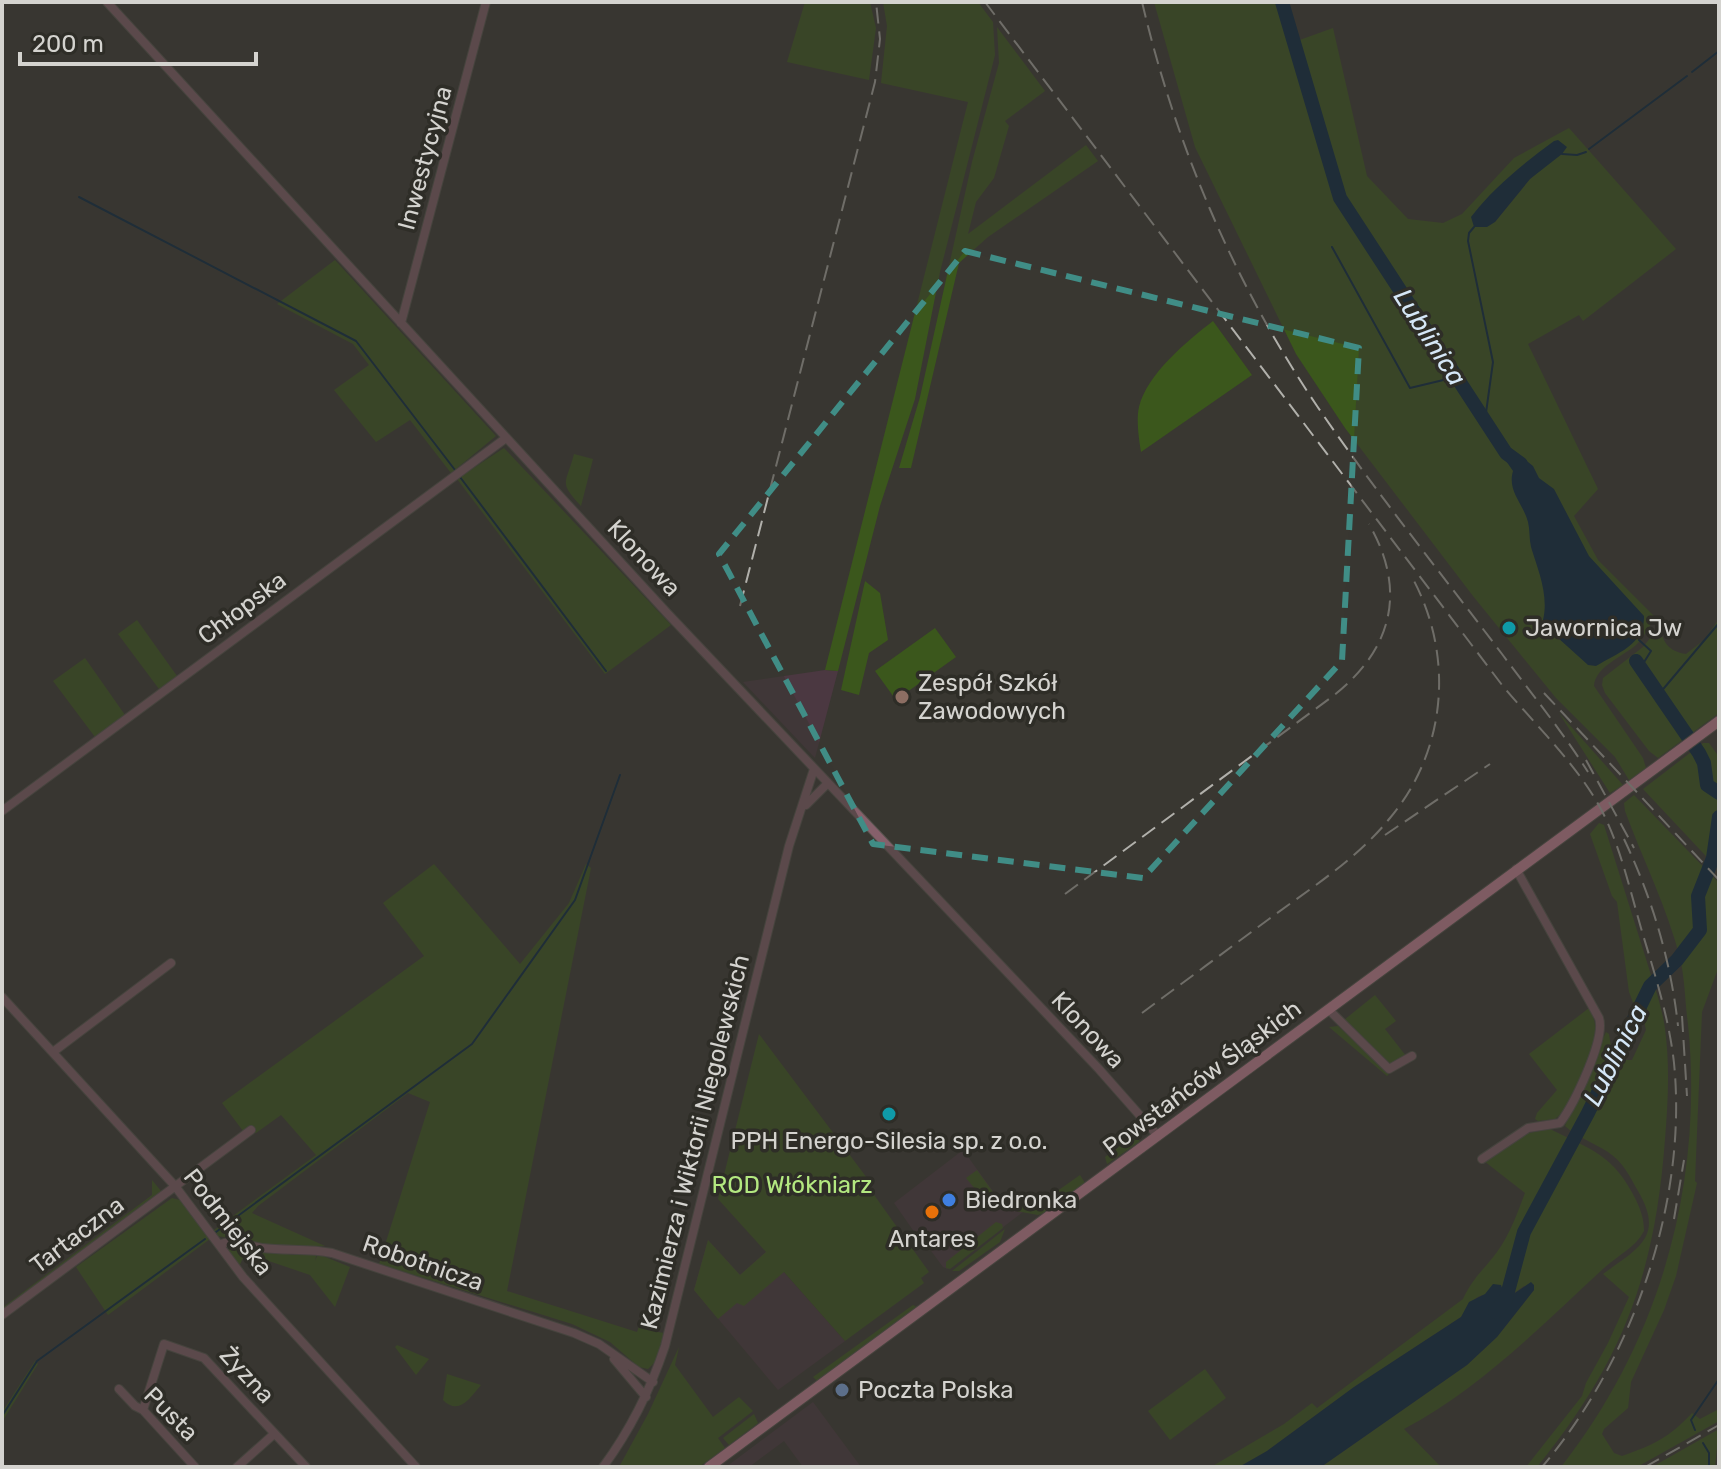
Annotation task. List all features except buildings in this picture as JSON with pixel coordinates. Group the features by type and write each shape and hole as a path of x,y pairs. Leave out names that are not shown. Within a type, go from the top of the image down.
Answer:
{"main road":[{"name":"Powstańców Śląskich","path":"709,1467 1719,721"}],"street":[{"name":"Klonowa","path":"107,2 506,438 1158,1136"},
{"name":"Inwestycyjna","path":"401,323 486,2"},
{"name":"Chłopska","path":"2,811 506,438"},
{"name":"Kazimierza i Wiktorii Niegolewskich","path":"603,1467 626,1435 646,1397 665,1346 789,846 814,769"},
{"path":"799,816 813,796 828,783"},
{"path":"1482,1159 1531,1127 1560,1123 1572,1103 1600,1033 1599,1018 1516,869"},
{"path":"53,1052 171,963"},
{"name":"Podmiejska","path":"4,1002 175,1186 243,1277 416,1467"},
{"path":"1328,1009 1389,1069 1412,1056"},
{"name":"Tartaczna","path":"2,1315 251,1130"},
{"name":"Robotnicza","path":"219,1245 232,1241 260,1248 332,1253 561,1328 593,1341 653,1382"},
{"name":"Żyzna","path":"143,1410 164,1344 204,1358 306,1467"},
{"name":"Robotnicza","path":"609,1352 646,1397"},
{"name":"Pusta","path":"119,1389 143,1410 195,1467"},
{"path":"237,1467 274,1434"}],"highlighted area":[{"path":"965,251 1359,348 1342,661 1143,878 873,844 719,554"}],"shaded area":[{"path":"825,670 838,671 815,758 743,682"},
{"path":"963,1150 1005,1208 1023,1212 948,1269 922,1243 894,1203"},
{"path":"708,1240 740,1275 766,1252 845,1341 778,1390 694,1290"},
{"path":"813,1402 861,1467 803,1467 784,1441 749,1467 726,1467"}],"green space":[{"path":"805,2 870,2 876,28 869,80 787,62"},
{"path":"883,2 978,2 993,22 995,55 940,272 915,399 880,506 838,671 825,670 968,102 881,83 887,26"},
{"path":"1154,2 1282,2 1294,42 1333,28 1367,176 1408,219 1443,223 1462,214 1514,158 1569,128 1676,249 1583,321 1579,315 1528,344 1598,489 1574,516 1598,560 1655,617 1636,645 1599,673 1594,686 1643,758 1646,768 1629,780 1615,757 1556,698 1473,596 1345,428 1296,354 1195,147","holes":["1547,164 1530,179 1495,222 1478,208 1492,195"]},
{"path":"997,27 1045,91 1005,121 1009,126 994,178 976,202 968,234 1086,145 1098,161 988,237 959,263 911,468 899,468 920,397 972,162 999,63"},
{"path":"335,260 496,436 451,473 410,420 376,442 334,390 369,365 353,344 277,304"},
{"path":"1213,321 1252,375 1141,452 1139,407 1150,382 1169,359"},
{"path":"504,448 671,625 605,674 457,479"},
{"path":"574,454 593,459 581,506 569,492 566,482"},
{"path":"865,581 880,593 888,640 869,653 859,695 841,690"},
{"path":"1719,619 1719,713 1658,758 1649,751 1605,693 1603,678 1643,647 1659,627 1668,645 1686,654 1704,640"},
{"path":"137,620 177,676 159,689 118,634"},
{"path":"935,628 956,657 896,700 875,671"},
{"path":"85,658 125,715 95,737 53,681"},
{"path":"1559,713 1623,785 1610,793"},
{"path":"1703,743 1709,743 1719,757 1719,870 1643,789"},
{"path":"1634,795 1719,883 1719,966 1702,1012 1697,1183 1676,1276 1631,1382 1628,1408 1602,1434 1614,1453 1622,1456 1660,1440 1692,1413 1700,1419 1719,1409 1719,1421 1637,1467 1561,1467 1596,1418 1625,1367 1649,1313 1668,1258 1681,1201 1689,1143 1691,1084 1682,966 1675,939 1625,811 1624,803"},
{"path":"1599,823 1604,825 1664,1020 1668,1084 1660,1188 1643,1274 1613,1352 1567,1428 1537,1467 1526,1467 1582,1396 1629,1297 1603,1274 1637,1248 1648,1231 1646,1207 1622,1165 1608,1152 1565,1126 1606,1032 1612,1054 1632,1060 1646,1030 1629,992 1617,902 1612,896 1590,834"},
{"path":"434,864 520,964 569,903 586,864 591,868 507,1291 637,1332 641,1320 659,1326 658,1332 664,1333 657,1360 648,1369 639,1367 610,1342 572,1324 379,1264 430,1102 408,1093 252,1213 325,1246 292,1248 217,1236 214,1230 316,1155 281,1115 256,1133 243,1131 222,1103 424,956 383,903"},
{"path":"1375,995 1396,1021 1385,1029 1406,1056 1392,1065 1344,1020"},
{"path":"1589,1008 1594,1022 1594,1036 1582,1076 1562,1113 1555,1119 1538,1121 1535,1119 1537,1113 1557,1090 1529,1054"},
{"path":"1338,1026 1389,1074 1387,1076 1329,1027"},
{"name":"ROD Włókniarz","path":"759,1034 870,1182 867,1185 929,1272 921,1278 924,1283 845,1341 784,1272 744,1306 737,1303 718,1319 694,1290 708,1240 740,1275 766,1252 718,1199"},
{"path":"1136,1120 1142,1130 1139,1142 1107,1164 1105,1157 1135,1135"},
{"path":"1550,1129 1610,1163 1628,1185 1638,1204 1644,1231 1631,1247 1485,1375 1404,1429 1441,1467 1321,1467 1467,1365 1497,1337 1534,1290 1524,1286 1506,1299 1503,1295 1477,1297 1461,1317 1354,1387 1267,1451 1239,1467 1211,1467 1284,1424 1312,1403 1317,1408 1463,1299 1506,1238 1525,1193 1484,1161 1524,1134"},
{"path":"977,1170 998,1199 1004,1197 1011,1207 1036,1206 1080,1175 1085,1183 1038,1215 989,1206 966,1178"},
{"path":"152,1180 161,1191 2,1312 2,1308 152,1195"},
{"path":"172,1198 180,1200 210,1239 108,1315 76,1267"},
{"path":"996,1222 1003,1228 950,1269 946,1268 946,1262"},
{"path":"1005,1229 1000,1242 959,1271 952,1271"},
{"path":"231,1245 293,1255 317,1252 315,1261 318,1254 350,1267 335,1307 310,1275 245,1253 239,1267 228,1252"},
{"path":"913,1305 917,1307 817,1381 813,1377"},
{"path":"397,1345 429,1359 416,1375 395,1347"},
{"path":"679,1347 675,1365 713,1417 739,1397 753,1411 718,1438 725,1448 699,1467 619,1467 648,1414"},
{"path":"35,1361 38,1364 2,1422 2,1412"},
{"path":"1205,1369 1226,1398 1170,1440 1148,1411"},
{"path":"447,1374 481,1385 464,1403 454,1406 443,1400"},
{"path":"754,1414 758,1423 729,1445 723,1438"},
{"path":"1719,1429 1715,1467 1652,1467"}],"water":[{"path":"1558,140 1567,147 1562,154 1530,179 1495,222 1487,227 1474,227 1471,217 1489,196 1520,167"},
{"path":"1506,453 1523,458 1533,466 1539,478 1554,489 1589,556 1644,616 1643,626 1635,641 1596,666 1588,665 1547,628 1543,620 1545,601 1542,583 1531,547 1526,515 1512,485 1513,471 1504,458"},
{"path":"1531,1282 1534,1290 1497,1337 1467,1365 1321,1467 1239,1467 1267,1451 1354,1387 1461,1317 1469,1302 1485,1294 1493,1284 1501,1285 1506,1299"}],"waterway":[{"name":"Lublinica","path":"1282,2 1340,198 1506,453 1521,464"},
{"path":"1692,72 1719,51"},
{"path":"1589,149 1687,76"},
{"path":"1562,154 1586,152"},
{"path":"79,197 356,341 455,470"},
{"path":"1474,227 1468,241 1493,362 1485,420"},
{"path":"1332,247 1410,388 1456,377"},
{"path":"460,477 606,671"},
{"path":"1659,694 1719,623"},
{"path":"1639,640 1651,651 1641,667"},
{"name":"Lublinica","path":"1636,661 1699,753 1704,763 1707,785 1719,793"},
{"path":"216,1232 472,1044 575,900 620,775"},
{"name":"Lublinica","path":"1495,1312 1506,1299 1524,1232 1588,1113 1650,986 1677,960 1700,930 1698,896 1713,858 1719,817"},
{"path":"2,1416 37,1361 205,1239"},
{"path":"1695,1430 1691,1420 1719,1379"},
{"path":"1703,1443 1709,1453 1709,1467"}],"railway":[{"path":"740,606 875,82 880,39 876,2"},
{"path":"985,2 1502,685 1582,779 1603,813 1615,841 1672,1046 1676,1116 1672,1170 1662,1224 1647,1278 1627,1330 1603,1379 1542,1467"},
{"path":"1142,2 1190,161 1259,311 1317,406 1588,772"},
{"path":"1065,894 1333,696 1369,659 1388,617 1390,595 1381,548 1369,524"},
{"path":"1142,1013 1348,860 1377,833 1409,791 1433,733 1439,671 1435,639 1413,579"},
{"path":"1544,693 1719,880"},
{"path":"1586,760 1634,848"},
{"path":"1385,835 1490,764"},
{"path":"1624,839 1659,930 1671,978 1678,1026"},
{"path":"1682,1016 1687,1096"},
{"path":"1674,1219 1684,1160"},
{"path":"1645,1467 1719,1425"}],"place":[{"name":"Jawornica Jw","path":"1509,628"},
{"name":"Zespół Szkół Zawodowych","path":"902,697"},
{"name":"PPH Energo-Silesia sp. z o.o.","path":"889,1114"},
{"name":"Biedronka","path":"949,1200"},
{"name":"Antares","path":"932,1212"},
{"name":"Poczta Polska","path":"842,1390"}]}
